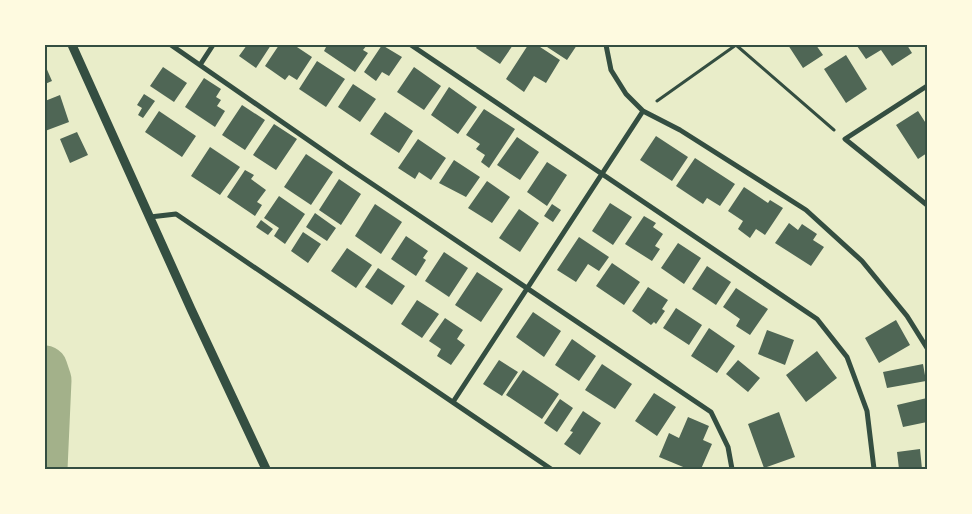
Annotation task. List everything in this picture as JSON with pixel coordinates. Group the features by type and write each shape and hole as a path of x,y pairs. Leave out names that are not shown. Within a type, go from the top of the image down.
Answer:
{"street":[{"path":"72,45 266,469"},
{"path":"171,45 347,167 711,412 728,447 732,469"},
{"path":"200,64 212,45"},
{"path":"411,45 817,319 848,358 867,411 874,469"},
{"path":"606,45 611,70 626,94 643,111 688,135 806,210 862,261 907,316 927,348"},
{"path":"927,86 845,139 927,205"},
{"path":"453,402 643,111"},
{"path":"150,217 176,214 551,469"}],"path":[{"path":"643,111 736,45 845,139"}],"building":[{"path":"247,45 271,45 256,68 239,56"},
{"path":"279,45 294,45 312,57 297,80 289,75 285,80 265,66"},
{"path":"327,45 367,45 363,50 368,53 355,72 324,51"},
{"path":"382,45 402,57 389,76 382,72 376,81 364,72"},
{"path":"478,45 513,45 500,64 476,48"},
{"path":"528,45 537,45 560,60 546,83 534,76 524,92 506,79"},
{"path":"544,45 577,45 567,60"},
{"path":"788,45 816,45 823,55 803,68"},
{"path":"858,45 907,45 912,53 892,66 881,50 866,59"},
{"path":"846,55 867,89 846,103 824,69"},
{"path":"317,61 345,79 326,107 299,89"},
{"path":"45,65 52,81 45,84"},
{"path":"163,67 187,83 174,102 150,86"},
{"path":"414,67 441,86 424,110 397,92"},
{"path":"204,78 221,89 216,97 221,100 217,106 225,111 215,127 185,107"},
{"path":"353,84 376,99 360,122 338,107"},
{"path":"449,87 477,107 458,134 431,115"},
{"path":"144,94 155,101 143,118 138,115 142,108 137,105"},
{"path":"60,95 69,122 45,131 45,101"},
{"path":"242,105 265,120 245,150 222,135"},
{"path":"484,109 515,129 489,168 481,162 485,155 476,149 480,144 466,135"},
{"path":"159,111 196,136 182,157 145,132"},
{"path":"918,111 927,125 927,153 918,159 896,125"},
{"path":"385,112 413,131 399,153 370,134"},
{"path":"274,124 297,139 276,170 253,155"},
{"path":"77,132 88,155 70,163 60,139"},
{"path":"656,136 688,157 672,181 640,160"},
{"path":"517,137 539,152 520,180 497,165"},
{"path":"418,139 446,158 431,180 419,172 415,179 398,168"},
{"path":"210,147 240,167 220,195 191,176"},
{"path":"306,154 333,172 311,205 284,187"},
{"path":"695,158 735,184 720,206 707,198 703,204 676,186"},
{"path":"454,160 480,177 466,197 439,183"},
{"path":"547,162 567,175 547,206 527,192"},
{"path":"245,170 254,175 251,179 266,190 257,202 262,205 255,216 227,197"},
{"path":"339,179 361,194 341,225 319,210"},
{"path":"487,181 510,197 492,223 468,208"},
{"path":"744,187 768,203 770,200 783,208 765,235 756,229 750,238 738,229 743,221 728,211"},
{"path":"279,196 305,214 285,244 274,236 279,228 264,218"},
{"path":"610,203 632,217 613,245 592,231"},
{"path":"375,204 402,222 381,254 355,236"},
{"path":"552,204 561,210 553,222 544,216"},
{"path":"519,209 539,223 520,252 499,238"},
{"path":"315,213 336,228 327,241 306,227"},
{"path":"644,216 656,223 653,227 663,234 655,246 660,249 652,261 625,244"},
{"path":"261,220 273,229 268,235 256,227"},
{"path":"789,223 798,230 802,224 817,234 813,240 824,247 811,266 775,243"},
{"path":"303,232 321,244 308,263 291,251"},
{"path":"406,236 428,251 423,258 426,260 416,276 391,259"},
{"path":"579,237 609,257 599,271 588,264 576,282 557,270"},
{"path":"678,243 701,258 684,284 661,268"},
{"path":"347,248 372,265 356,288 331,271"},
{"path":"444,252 468,268 449,297 425,281"},
{"path":"612,263 640,282 624,305 596,286"},
{"path":"707,266 731,282 716,305 692,289"},
{"path":"378,268 405,286 392,305 365,287"},
{"path":"477,272 503,289 481,322 455,305"},
{"path":"648,287 668,300 662,309 665,311 656,324 654,322 651,325 632,311"},
{"path":"736,288 768,309 750,335 736,326 740,319 723,307"},
{"path":"417,300 439,314 422,338 401,324"},
{"path":"676,308 702,325 689,345 663,328"},
{"path":"533,312 561,331 544,357 516,337"},
{"path":"445,318 463,330 457,339 465,345 451,365 437,356 441,349 429,341"},
{"path":"896,320 910,345 879,363 865,338"},
{"path":"709,328 735,346 717,373 691,356"},
{"path":"767,330 794,340 785,365 758,354"},
{"path":"572,339 596,356 579,381 555,365"},
{"path":"817,351 837,378 806,402 786,375"},
{"path":"499,360 518,372 502,396 483,384"},
{"path":"738,360 760,378 748,392 726,374"},
{"path":"602,364 632,384 615,409 585,390"},
{"path":"923,364 926,381 887,388 883,372"},
{"path":"523,370 559,394 542,419 506,395"},
{"path":"654,393 676,407 657,436 635,421"},
{"path":"927,398 927,422 903,427 897,405"},
{"path":"560,399 573,408 557,432 544,423"},
{"path":"583,411 601,423 580,455 564,444 573,432 570,431"},
{"path":"779,412 795,457 764,468 748,424"},
{"path":"688,417 709,426 703,440 712,444 701,469 688,469 659,457 669,433 679,438"},
{"path":"920,449 922,469 899,469 897,452"}],"waterway":[{"path":"45,368 49,380 45,469"}]}
